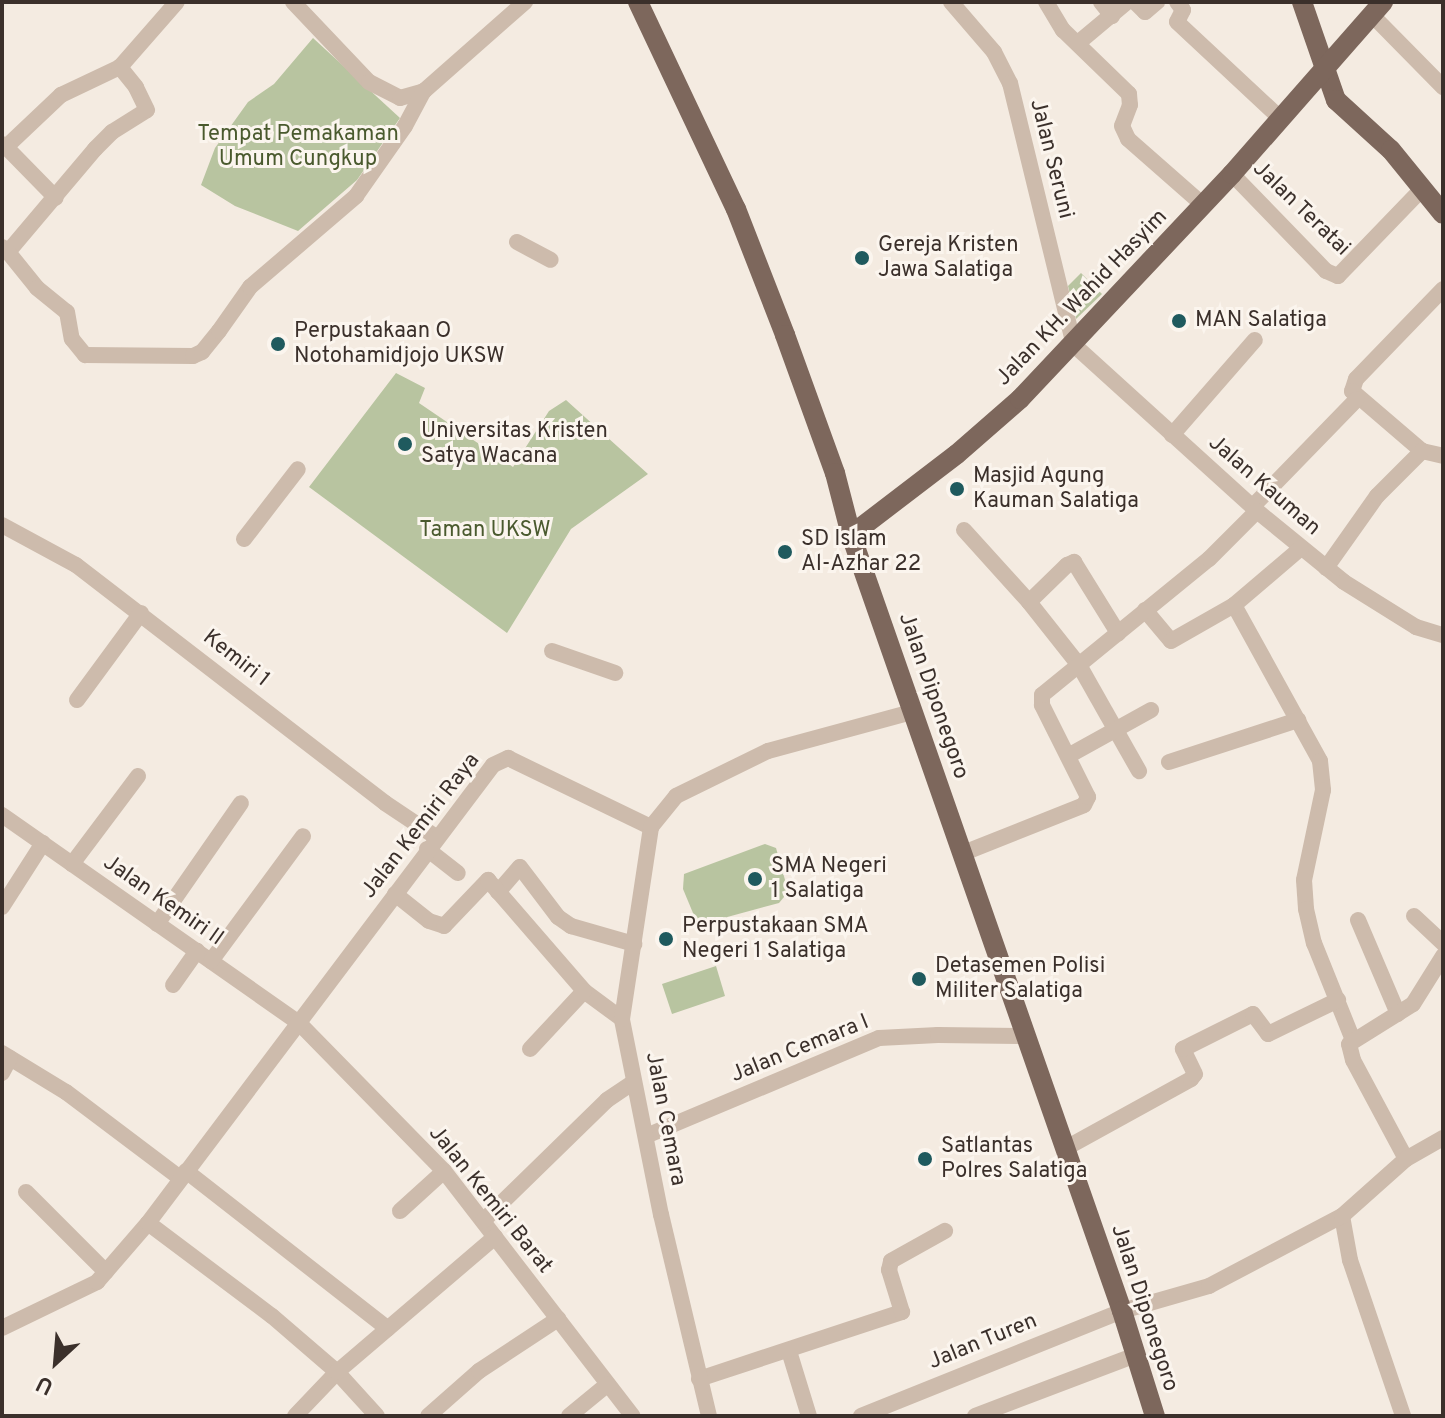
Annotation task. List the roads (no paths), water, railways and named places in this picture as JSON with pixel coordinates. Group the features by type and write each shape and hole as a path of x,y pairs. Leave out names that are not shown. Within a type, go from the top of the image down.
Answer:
{"main road":[{"name":"Jalan Diponegoro","path":"638,2 736,209 835,473 851,535 1066,1148 1155,1416"},
{"path":"1302,2 1336,100 1391,150 1443,214"},
{"name":"Jalan KH. Wahid Hasyim","path":"851,535 957,454 1020,399 1074,345 1232,174 1377,8"}],"street":[{"path":"56,198 4,146 61,95 120,67 177,2"},
{"path":"293,2 377,89 400,98 424,91"},
{"path":"120,67 136,87 147,110 104,140 56,198 5,250 37,288 60,303 67,312 72,339 85,355 193,356 202,352 250,287 356,196 405,126 424,91 525,2"},
{"name":"Jalan Seruni","path":"951,2 994,52 1010,83 1074,345"},
{"path":"1046,2 1063,30 1129,94 1130,105 1122,126 1128,139 1203,205"},
{"path":"1078,43 1107,9 1127,2"},
{"path":"1135,2 1145,12 1157,2"},
{"path":"1177,2 1183,10 1177,22 1281,119"},
{"path":"1377,8 1443,87"},
{"name":"Jalan Teratai","path":"1232,174 1326,271 1338,276 1421,190"},
{"path":"517,242 551,260"},
{"path":"1443,289 1356,379 1352,391 1357,399 1422,451 1443,456"},
{"path":"1172,435 1255,340"},
{"name":"Jalan Kauman","path":"1074,345 1255,509 1326,568 1370,600 1416,627 1443,635"},
{"path":"961,854 1084,805 1088,797 1041,700 1045,692 1209,559 1357,399"},
{"path":"1326,568 1377,496 1422,451"},
{"path":"244,539 298,469"},
{"name":"Kemiri 1","path":"2,525 76,565 141,613 385,803 431,843 458,873"},
{"path":"964,530 1029,602 1079,665 1139,771"},
{"path":"1145,610 1171,641 1234,605 1301,548"},
{"path":"1029,602 1067,565 1074,562 1118,633"},
{"path":"1234,605 1320,761 1323,790 1304,880 1306,909 1314,943 1353,1040"},
{"path":"77,700 141,613"},
{"path":"552,651 615,673"},
{"path":"1068,756 1151,710"},
{"path":"651,827 676,796 768,751 912,712"},
{"path":"1169,762 1298,720"},
{"name":"Jalan Kemiri Raya","path":"102,1277 148,1223 431,843 493,765 508,758 651,827"},
{"path":"72,864 138,776"},
{"path":"157,924 241,803"},
{"name":"Jalan Kemiri II","path":"2,815 299,1023"},
{"name":"Jalan Cemara","path":"651,827 622,1019 709,1416"},
{"path":"173,985 204,956 303,836"},
{"path":"2,907 43,843"},
{"path":"498,892 520,867 558,917 571,926 634,944"},
{"path":"395,894 429,921 444,926 486,880 584,991 622,1019"},
{"path":"1414,916 1443,943"},
{"path":"1358,920 1398,1014"},
{"path":"1406,1159 1353,1060 1349,1044 1413,1004 1443,956"},
{"path":"530,1049 584,991"},
{"path":"1066,1148 1191,1079 1195,1074 1183,1049 1253,1014 1268,1034 1338,1000"},
{"name":"Jalan Kemiri Barat","path":"299,1023 444,1171 633,1416"},
{"name":"Jalan Cemara I","path":"646,1136 879,1038 1025,1036"},
{"path":"5,1061 66,1092 183,1175 388,1329"},
{"path":"483,1221 597,1109 634,1082"},
{"name":"Jalan Turen","path":"861,1416 1122,1311 1209,1286 1342,1216 1406,1159 1443,1138"},
{"path":"400,1211 444,1171"},
{"path":"2,1328 102,1277 26,1192"},
{"path":"1342,1216 1350,1260 1403,1416"},
{"path":"148,1223 272,1316 337,1372 377,1416"},
{"path":"699,1379 902,1312 889,1270 891,1261 945,1231"},
{"path":"295,1416 337,1372 495,1237"},
{"path":"428,1416 479,1371 558,1319"},
{"path":"789,1351 809,1416"},
{"path":"975,1416 1136,1355"},
{"path":"569,1416 608,1384"}],"place":[{"name":"Gereja Kristen Jawa Salatiga","path":"862,258"},
{"name":"MAN Salatiga","path":"1179,321"},
{"name":"Perpustakaan O Notohamidjojo UKSW","path":"278,344"},
{"name":"Universitas Kristen Satya Wacana","path":"405,444"},
{"name":"Masjid Agung Kauman Salatiga","path":"957,489"},
{"name":"SD Islam Al-Azhar 22","path":"785,552"},
{"name":"SMA Negeri 1 Salatiga","path":"755,879"},
{"name":"Perpustakaan SMA Negeri 1 Salatiga","path":"666,939"},
{"name":"Detasemen Polisi Militer Salatiga","path":"919,979"},
{"name":"Satlantas Polres Salatiga","path":"925,1159"}],"park label":[{"name":"Tempat Pemakaman Umum Cungkup","path":"298,146"},
{"name":"Taman UKSW","path":"485,531"}]}
